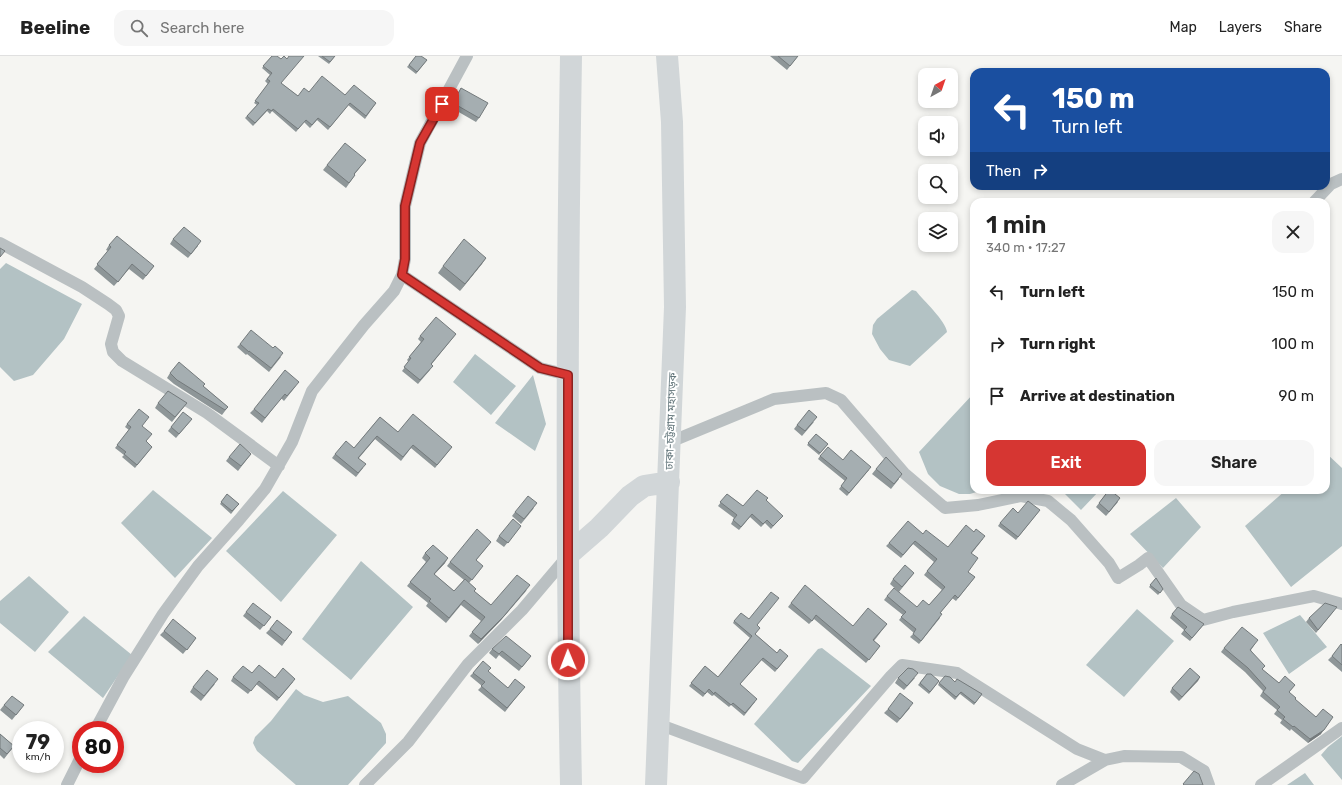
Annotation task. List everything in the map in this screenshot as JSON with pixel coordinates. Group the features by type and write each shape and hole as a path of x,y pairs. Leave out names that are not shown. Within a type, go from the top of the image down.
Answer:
{"highway":[{"path":"571,56 568,275 568,644 571,785"},
{"name":"ঢাকা-চট্টগ্রাম মহাসড়ক","path":"656,785 675,307 672,122 667,56"},
{"path":"568,555 599,528 630,496 644,486 669,482"}],"street":[{"path":"100,721 124,676 163,614 198,566 265,489 292,442 312,391 364,325 394,291 402,275 405,259 405,206 420,143 467,56"},
{"path":"1330,185 1342,179"},
{"path":"1318,198 1325,190"},
{"path":"0,243 82,287 116,310 118,316 111,344 113,352 122,361 207,413 278,466"},
{"path":"402,275 540,368 568,375"},
{"path":"670,442 774,399 826,393 841,400 904,474 944,508 978,506 1020,494"},
{"path":"1027,494 1048,501 1071,520 1109,564 1118,578 1148,558 1181,605 1203,620 1233,612 1314,596 1342,604"},
{"path":"365,785 408,742 468,664 522,610 568,555"},
{"path":"658,724 806,782 891,676 902,665 957,673 1077,749 1105,760"},
{"path":"1261,785 1342,728"},
{"path":"1062,785 1105,760 1124,756 1181,757 1204,771 1209,785"},
{"path":"67,785 73,773"}],"shaded area":[{"path":"6,263 82,304 64,339 33,375 14,381 0,367 0,269"},
{"path":"912,290 916,291 939,317 946,327 947,332 910,366 889,360 880,349 872,334 873,325 877,319"},
{"path":"475,354 516,386 491,415 453,382"},
{"path":"533,375 546,424 535,451 495,423"},
{"path":"970,397 970,494 959,494 940,486 928,474 919,452"},
{"path":"1330,457 1342,468 1342,546 1291,587 1245,526 1281,494 1330,494"},
{"path":"153,490 212,538 175,578 121,523"},
{"path":"283,491 337,535 281,602 226,551"},
{"path":"1065,494 1096,494 1081,510"},
{"path":"1176,498 1201,527 1163,568 1130,534"},
{"path":"361,561 413,607 351,680 302,639"},
{"path":"29,576 69,612 35,652 0,623 0,601"},
{"path":"1137,609 1174,641 1124,697 1086,665"},
{"path":"1300,615 1327,647 1289,674 1263,633"},
{"path":"84,616 132,655 103,698 48,652"},
{"path":"822,648 871,686 798,763 792,761 754,724 818,649"},
{"path":"296,689 304,695 323,702 348,696 381,723 386,734 386,743 348,785 296,785 257,751 253,743 255,737 271,721"},
{"path":"1342,736 1342,780 1321,755 1328,747"},
{"path":"1305,773 1314,785 1287,785"}],"building":[{"path":"272,56 277,56 281,59 284,56 287,59 289,56 304,56 281,83 298,96 304,88 309,92 322,76 345,95 354,85 376,103 366,116 350,103 330,127 318,118 312,125 306,120 298,129 273,109 272,111 268,109 255,123 247,116 259,103 255,101 270,81 267,79 272,73 263,66"},
{"path":"322,56 335,56 330,62"},
{"path":"416,56 421,56 427,60 417,72 409,65"},
{"path":"778,56 798,56 790,66"},
{"path":"461,88 488,103 479,118 453,103"},
{"path":"345,143 366,160 354,174 355,175 349,183 327,165"},
{"path":"184,227 201,241 191,254 173,239"},
{"path":"117,236 154,266 146,276 132,264 118,282 97,264 111,247 109,245"},
{"path":"464,239 486,258 465,284 443,266"},
{"path":"0,248 5,251 0,257"},
{"path":"436,317 456,334 431,364 433,366 420,380 404,367 411,358 409,357 424,339 420,336"},
{"path":"251,330 273,348 275,346 283,353 271,368 240,344"},
{"path":"179,362 205,384 203,386 228,407 225,410 177,380 170,373"},
{"path":"285,370 299,382 287,396 285,394 265,418 254,409"},
{"path":"168,391 187,403 175,417 158,403"},
{"path":"139,409 149,417 142,426 152,434 146,441 152,447 137,465 124,454 126,452 117,445 131,427 127,424"},
{"path":"809,410 817,417 805,431 797,425"},
{"path":"183,412 192,419 179,434 171,427"},
{"path":"413,414 452,447 437,465 413,445 403,457 377,436 358,458 366,464 358,473 335,454 346,441 354,448 380,417 398,432"},
{"path":"816,434 828,444 820,453 808,443"},
{"path":"240,444 251,454 241,466 229,457"},
{"path":"828,447 843,460 851,450 871,467 849,493 841,486 847,478 820,456"},
{"path":"886,457 902,474 894,484 876,469"},
{"path":"757,490 768,498 766,500 783,516 773,526 767,520 763,524 752,514 741,527 733,520 737,515 720,502 727,494 743,506"},
{"path":"227,494 239,504 232,511 221,502"},
{"path":"1106,494 1115,494 1120,498 1109,512 1099,503"},
{"path":"528,496 537,503 524,519 515,512"},
{"path":"1028,501 1040,510 1018,537 1000,523 1013,508 1018,513"},
{"path":"513,519 521,526 508,543 499,536"},
{"path":"908,521 923,534 926,530 948,547 966,525 974,532 976,529 985,536 971,553 978,558 968,572 975,577 958,598 955,595 940,613 942,614 921,641 913,634 916,629 901,617 906,612 887,596 894,588 917,607 923,600 929,605 945,587 927,571 937,559 915,541 903,555 889,543"},
{"path":"477,529 491,542 476,560 483,566 472,580 450,562"},
{"path":"433,545 448,558 434,574 454,591 465,579 476,589 474,591 491,605 517,575 530,585 504,616 481,639 472,632 485,617 464,600 449,618 429,601 431,599 410,582 430,558 425,553"},
{"path":"905,565 914,573 902,587 893,579"},
{"path":"1156,578 1163,589 1160,593 1150,585"},
{"path":"805,585 853,626 868,608 887,624 873,640 880,646 869,660 816,615 812,621 791,603"},
{"path":"771,592 779,598 757,625 760,628 755,634 777,653 780,649 788,656 777,669 763,658 740,684 757,699 745,713 733,703 731,705 715,692 714,694 709,689 705,694 691,683 705,666 718,677 752,636 734,621 741,613 749,619"},
{"path":"253,603 271,617 264,626 246,612"},
{"path":"1325,603 1337,607 1318,630 1309,618"},
{"path":"1178,607 1204,624 1192,638 1184,630 1187,627 1172,614"},
{"path":"173,619 196,638 187,650 164,631"},
{"path":"277,620 292,632 285,641 270,629"},
{"path":"1242,627 1258,640 1250,650 1265,666 1262,669 1279,683 1285,676 1295,685 1289,692 1316,717 1323,709 1333,717 1324,730 1310,739 1283,719 1285,717 1277,710 1280,707 1263,692 1266,688 1248,668 1224,648"},
{"path":"506,636 531,656 522,667 502,651 499,654 492,649"},
{"path":"1341,644 1342,645 1342,665 1332,656"},
{"path":"483,661 491,668 488,671 508,688 515,679 525,687 507,708 481,686 485,682 473,673"},
{"path":"259,665 275,678 283,668 295,679 279,698 259,681 251,691 233,677 243,666 252,673"},
{"path":"908,668 913,669 918,673 907,686 898,678"},
{"path":"1190,668 1200,677 1182,697 1172,688"},
{"path":"207,670 218,679 204,696 193,687"},
{"path":"927,674 931,674 939,681 930,692 920,683"},
{"path":"945,676 950,677 955,682 957,679 982,694 975,703 961,692 956,697 939,683"},
{"path":"900,693 913,703 900,719 888,709"},
{"path":"12,696 24,705 16,715 4,705"},
{"path":"0,734 12,744 12,748 7,754 0,748"},
{"path":"1194,771 1199,774 1203,785 1184,785 1183,784"}],"route":[{"path":"442,104 420,143 405,206 405,259 402,275 540,368 568,375 568,660"}]}
